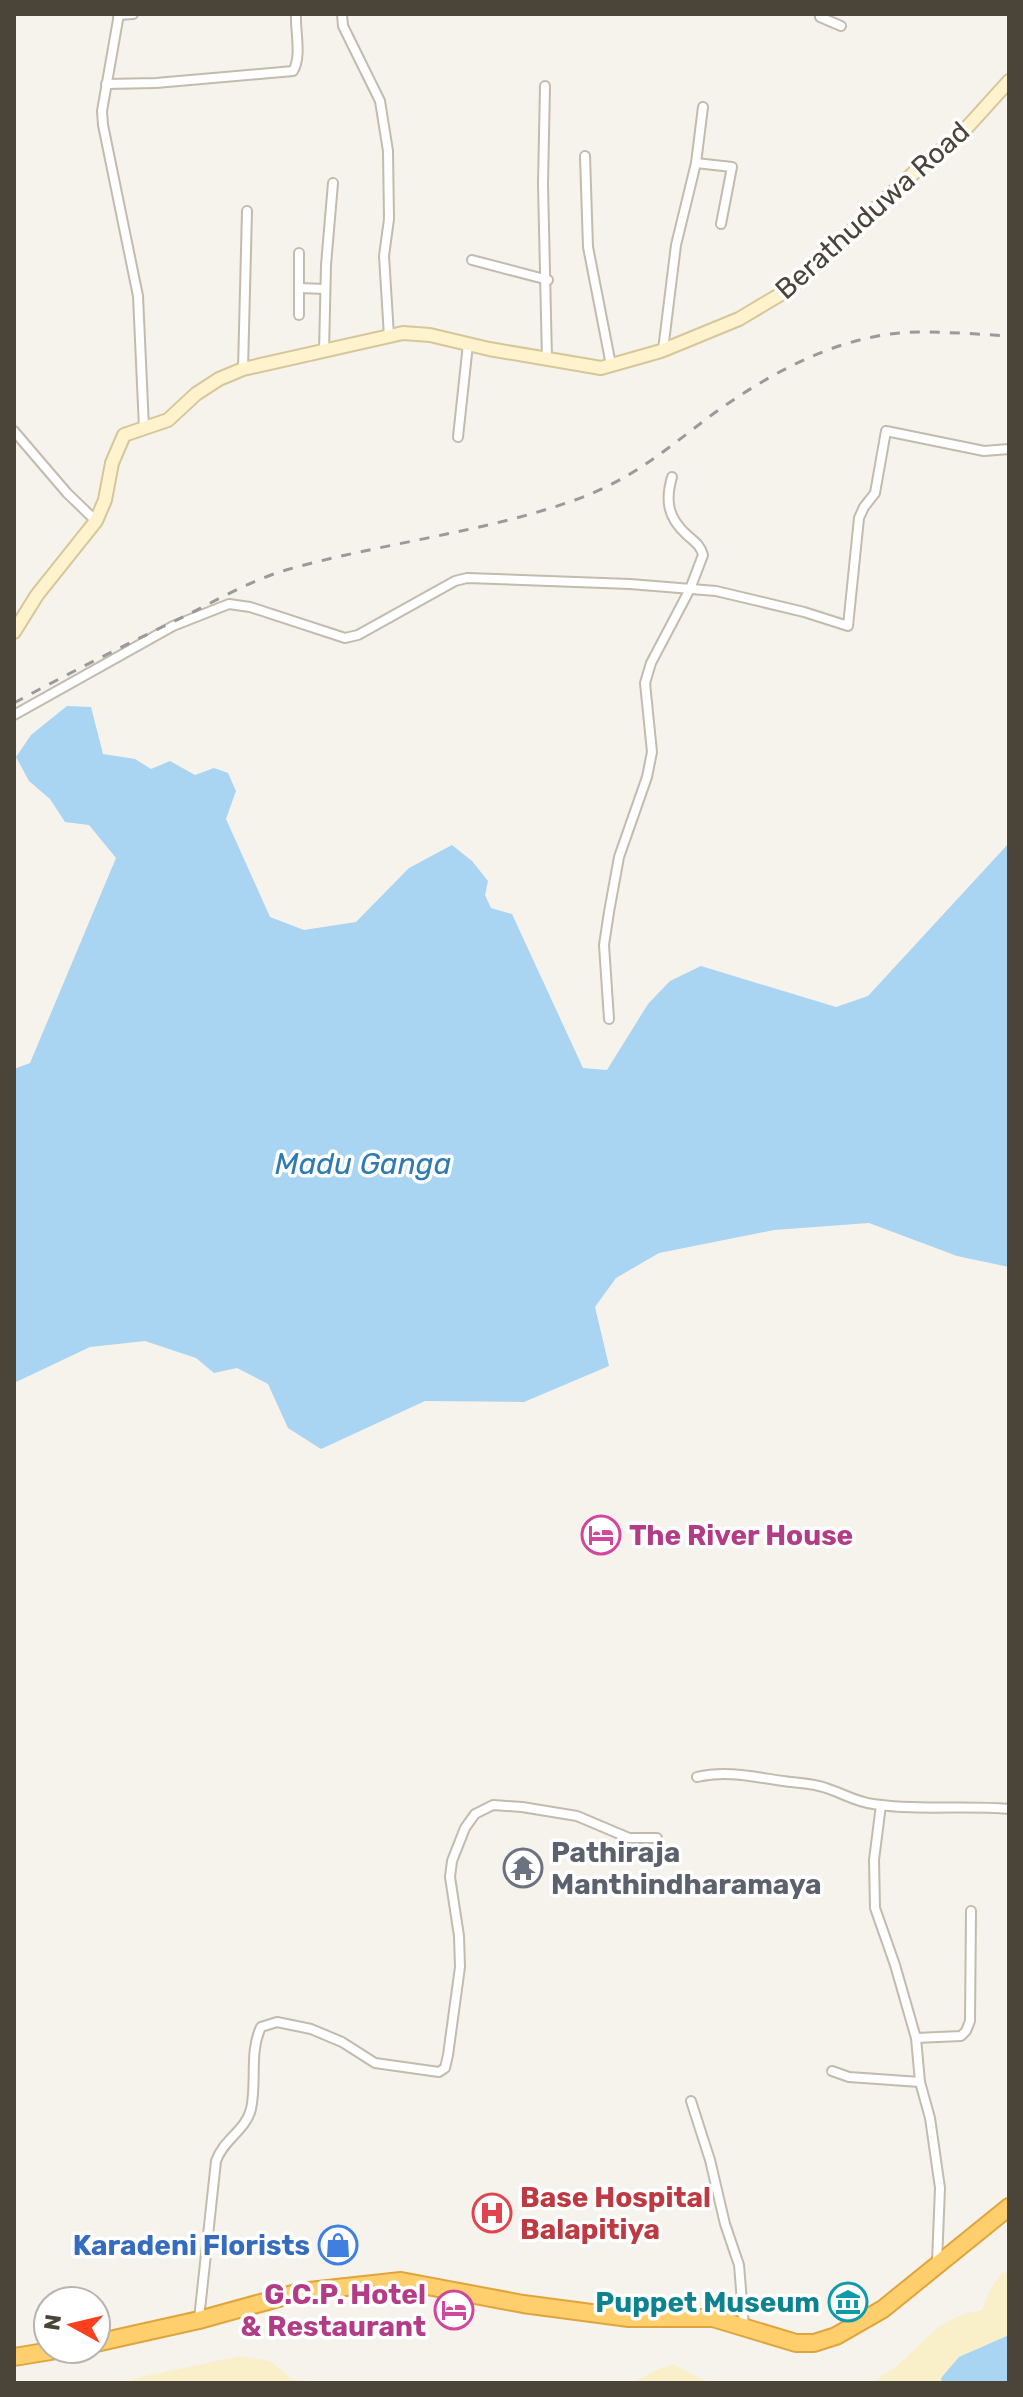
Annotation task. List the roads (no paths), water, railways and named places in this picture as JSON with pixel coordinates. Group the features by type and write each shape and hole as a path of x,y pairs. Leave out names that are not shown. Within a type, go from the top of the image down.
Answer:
{"highway":[{"path":"112,2339 199,2320 300,2292 401,2281 523,2304 629,2318 713,2318 796,2343 814,2343 836,2336 883,2309 937,2262 1009,2207"}],"street":[{"path":"133,14 118,14 106,84 103,125 138,296 144,428"},
{"path":"106,84 156,83 293,71 298,59 296,14"},
{"path":"342,14 343,26 380,101 388,151 389,219 384,256 389,336"},
{"path":"820,14 830,23 841,26"},
{"name":"Berathuduwa Road","path":"14,632 37,595 96,521 105,500 112,463 124,435 168,420 196,394 219,379 243,369 415,333 601,368 663,350 739,319 786,291 917,170 962,133 1009,81"},
{"path":"545,86 547,360"},
{"path":"663,350 676,245 696,163 703,107"},
{"path":"585,156 588,247 611,365"},
{"path":"696,163 732,167 721,224"},
{"path":"324,352 333,183"},
{"path":"243,369 247,211"},
{"path":"299,253 299,315"},
{"path":"472,260 548,280"},
{"path":"300,288 325,289"},
{"path":"458,437 468,344"},
{"path":"14,431 67,493 96,521"},
{"path":"14,715 173,626 229,604 250,607 345,638 358,635 455,581 467,578 716,591 848,626 859,518 875,493 886,431 984,451 1009,449"},
{"path":"609,1019 604,945 619,857 647,777 652,752 645,683 651,663 701,564 703,551 671,516 666,499 672,477"},
{"path":"697,1777 736,1773 823,1787 859,1801 881,1805 928,1809 958,1806 1009,1809"},
{"path":"199,2320 216,2161 219,2151 239,2129 251,2108 255,2045 261,2027 277,2022 311,2029 342,2042 375,2063 439,2072 445,2068 448,2055 460,1967 459,1936 450,1877 452,1861 465,1828 475,1814 493,1805 522,1807 577,1816 629,1838 657,1838"},
{"path":"881,1805 874,1860 875,1908 916,2038 920,2082 930,2118 940,2188 937,2262"},
{"path":"916,2038 961,2036 966,2031 970,2021 971,1911"},
{"path":"832,2071 849,2077 920,2082"},
{"path":"691,2101 739,2265 744,2326"}],"water":[{"name":"Madu Ganga","path":"67,706 91,707 103,754 135,759 151,769 170,761 195,775 214,768 228,773 236,791 226,819 270,917 304,930 356,922 409,868 452,845 472,861 488,881 485,895 491,908 512,914 583,1068 607,1070 648,1004 670,981 701,966 836,1007 868,996 1009,843 1009,1267 957,1256 869,1223 774,1230 659,1253 616,1278 595,1307 609,1366 524,1402 425,1401 321,1449 288,1428 268,1384 237,1368 214,1373 196,1358 145,1341 90,1347 14,1383 14,1069 30,1063 116,858 89,825 65,822 50,799 29,781 16,757 31,735"},
{"path":"1009,2335 1009,2383 942,2383 941,2378 959,2357"}],"railway":[{"path":"14,703 223,596 273,574 504,521 596,492 648,463 760,383 836,347 890,334 918,332 1009,336"}],"place":[{"name":"The River House","path":"601,1535"},
{"name":"Pathiraja Manthindharamaya","path":"523,1868"},
{"name":"Base Hospital Balapitiya","path":"492,2213"},
{"name":"Karadeni Florists","path":"338,2245"},
{"name":"Puppet Museum","path":"848,2302"},
{"name":"G.C.P. Hotel & Restaurant","path":"454,2310"}]}
